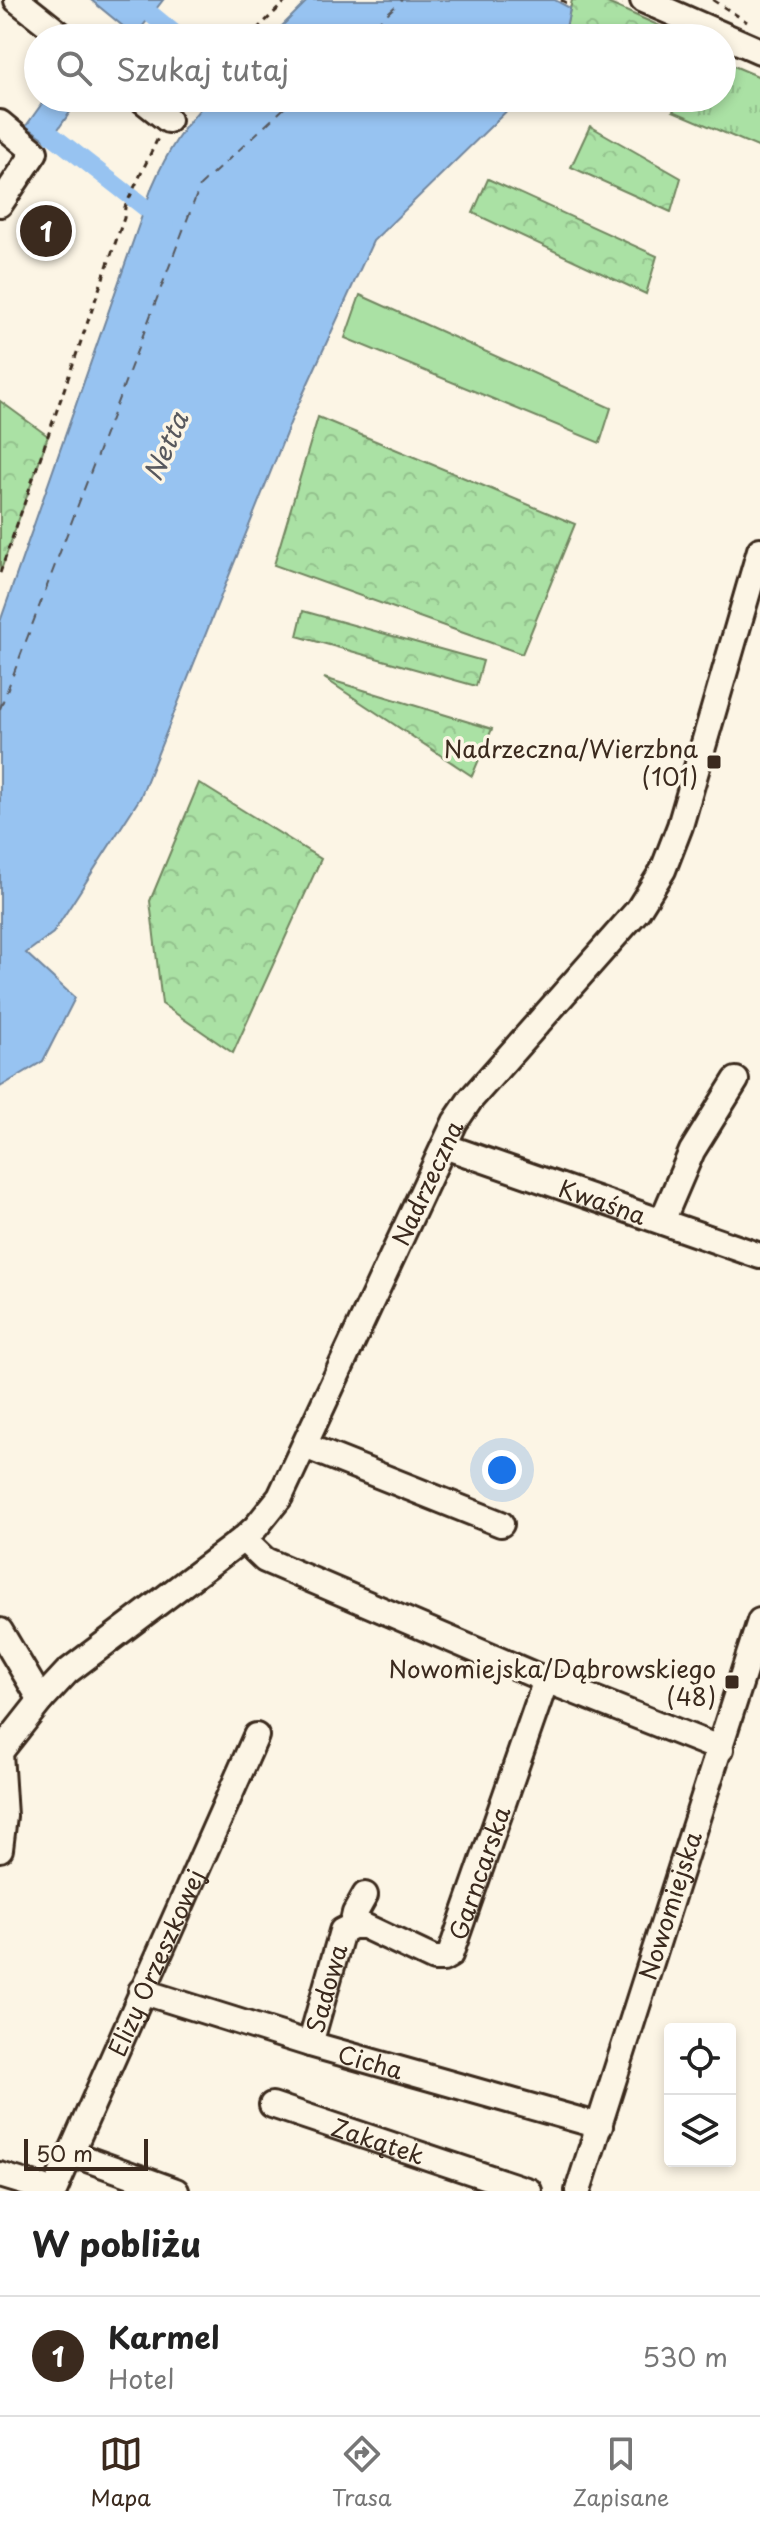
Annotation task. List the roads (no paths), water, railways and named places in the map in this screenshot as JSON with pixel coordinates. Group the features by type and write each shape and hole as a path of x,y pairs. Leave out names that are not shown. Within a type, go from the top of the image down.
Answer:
{"street":[{"path":"17,0 47,24"},
{"path":"643,0 698,24"},
{"path":"736,41 760,51"},
{"path":"158,112 168,120"},
{"path":"0,123 35,152 0,204"},
{"name":"Nadrzeczna","path":"0,1753 67,1672 243,1539 280,1497 444,1146 470,1100 638,910 663,870 753,600 760,550"},
{"path":"662,1221 692,1151 736,1080"},
{"name":"Kwaśna","path":"444,1146 760,1256"},
{"path":"305,1446 501,1524"},
{"path":"243,1539 265,1560 546,1680 721,1749"},
{"name":"Nowomiejska","path":"578,2191 760,1621"},
{"path":"0,1631 41,1700"},
{"name":"Garncarska","path":"347,1929 364,1926 434,1959 450,1955 546,1680"},
{"name":"Elizy Orzeszkowej","path":"53,2191 256,1736"},
{"path":"0,1753 4,1816 0,1849"},
{"name":"Sadowa","path":"310,2044 347,1929 365,1895"},
{"name":"Cicha","path":"141,1991 310,2044 600,2126"},
{"name":"Zakątek","path":"272,2105 529,2191"},
{"path":"70,2153 176,2191"},
{"path":"0,2175 53,2191"}],"water":[{"path":"91,0 163,0 144,24 120,24"},
{"path":"308,0 555,0 570,8 567,24 284,24"},
{"path":"36,112 70,112 49,142 26,126"},
{"name":"Netta","path":"197,112 506,112 373,241 293,416 140,798 53,933 26,953 75,998 43,1061 0,1087 0,622 152,187"}],"waterway":[{"path":"152,15 163,24"},
{"path":"53,136 165,223"}],"place":[{"name":"Karmel","path":"46,231"},
{"name":"Nadrzeczna/Wierzbna (101)","path":"714,762"},
{"name":"Nowomiejska/Dąbrowskiego (48)","path":"732,1682"}]}
